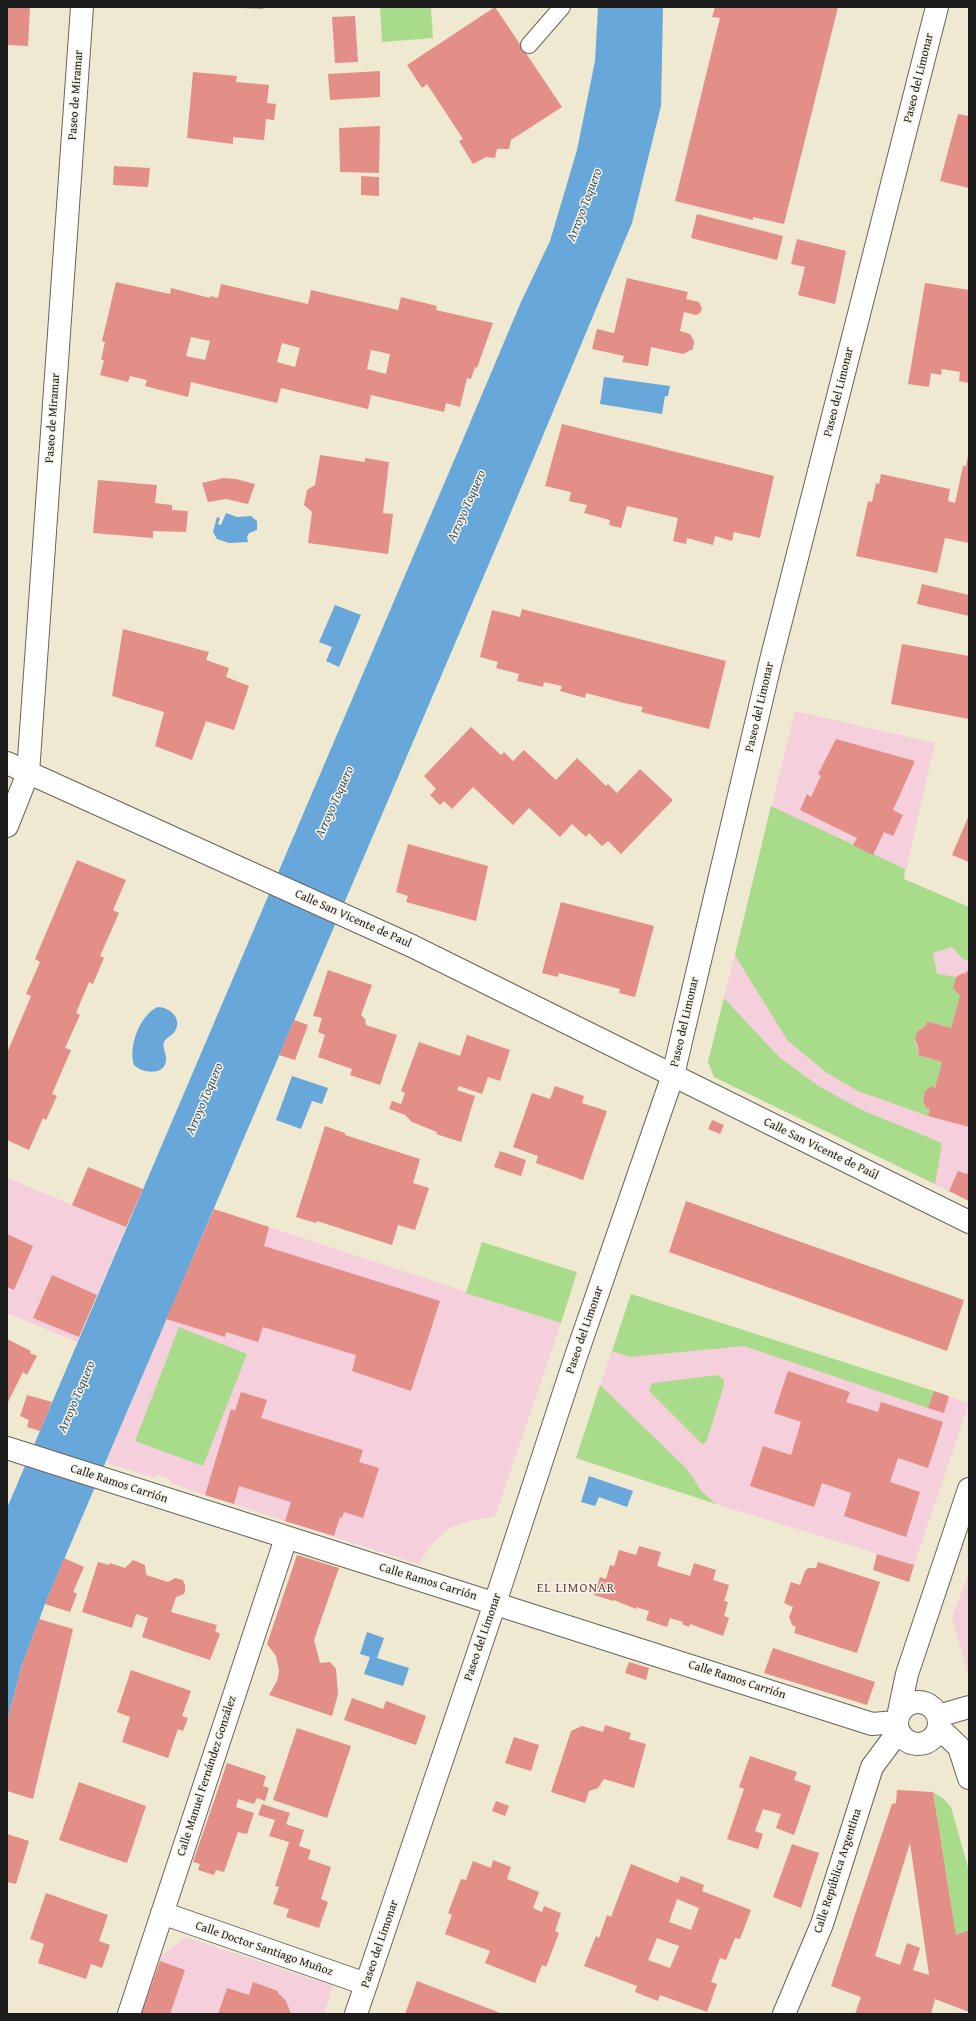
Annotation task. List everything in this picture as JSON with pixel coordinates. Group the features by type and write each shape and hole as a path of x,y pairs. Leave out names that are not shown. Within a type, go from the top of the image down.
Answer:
{"street":[{"name":"Paseo de Miramar","path":"7,826 28,773 82,7"},
{"name":"Paseo del Limonar","path":"356,2014 495,1603 576,1356 673,1075 771,660 937,7"},
{"path":"7,763 28,773"},
{"name":"Calle San Vicente de Paul","path":"28,773 412,946 673,1075"},
{"name":"Calle San Vicente de Paúl","path":"673,1075 969,1222"},
{"name":"Calle Ramos Carrión","path":"7,1448 872,1724 898,1722"},
{"name":"Calle República Argentina","path":"784,2014 822,1924 872,1767 898,1722 907,1674 969,1489"},
{"name":"Calle Manuel Fernández González","path":"129,2014 286,1538"},
{"path":"938,1722 935,1736 928,1742 920,1745 910,1744 903,1739 898,1722 906,1705 915,1702 925,1703 933,1708 938,1722 960,1747 969,1778"},
{"path":"938,1722 969,1707"},
{"name":"Calle Doctor Santiago Muñoz","path":"162,1913 366,1984"}],"lane":[{"path":"530,45 562,7"}],"shaded area":[{"path":"795,711 935,743 904,879 969,907 969,1201 714,1077 708,1062"},
{"path":"7,1178 126,1227 77,1342 7,1313"},
{"path":"214,1209 561,1323 495,1517 472,1520 450,1528 432,1544 418,1564 205,1495 170,1483 170,1479 157,1475 156,1478 109,1464 107,1460"},
{"path":"631,1294 969,1403 914,1565 716,1504 576,1458"},
{"path":"969,1572 969,1676 952,1618"},
{"path":"186,1937 333,1986 324,2014 141,2014 162,1955"}],"green space":[{"path":"380,7 431,7 433,38 382,42"},
{"path":"771,806 905,869 904,879 969,907 969,961 963,959 952,947 933,953 937,974 956,977 953,988 960,996 951,1028 928,1021 926,1025 919,1030 915,1039 919,1050 918,1055 942,1062 935,1088 932,1086 925,1091 923,1101 926,1108 930,1109 928,1116 858,1091 827,1073 787,1040 735,955"},
{"path":"724,998 779,1057 820,1087 862,1110 942,1143 935,1184 714,1077 708,1062"},
{"path":"482,1242 577,1272 561,1323 466,1293"},
{"path":"631,1294 934,1391 928,1408 744,1346 630,1357 612,1351"},
{"path":"179,1327 247,1354 203,1466 135,1441"},
{"path":"717,1375 724,1379 724,1385 707,1440 703,1445 649,1391 651,1385 654,1383"},
{"path":"600,1385 687,1469 702,1492 716,1504 576,1458"},
{"path":"933,1792 944,1799 951,1807 969,1871 969,1930 956,1935"}],"water":[{"name":"Arroyo Toquero","path":"598,7 663,7 661,106 632,223 503,531 45,1604 22,1665 7,1722 7,1508 521,302 550,241 577,150 595,61"},
{"path":"604,377 670,386 668,396 665,396 662,414 600,404"},
{"path":"226,513 237,517 251,516 257,521 257,530 249,533 247,537 248,542 229,543 217,539 213,532 217,517 220,518 218,524 221,525"},
{"path":"335,605 361,615 339,667 326,661 332,647 319,642"},
{"path":"158,1007 162,1007 174,1014 177,1026 174,1032 164,1042 163,1046 166,1058 163,1068 154,1072 143,1070 134,1065 133,1049 134,1041 141,1024 146,1016"},
{"path":"292,1076 328,1088 322,1104 312,1101 301,1129 276,1120"},
{"path":"589,1476 633,1491 627,1507 599,1497 595,1506 581,1502"},
{"path":"367,1632 384,1638 377,1658 409,1668 403,1686 364,1674 370,1657 360,1654"}],"building":[{"path":"7,7 30,7 28,46 7,45"},
{"path":"263,7 263,9 239,8"},
{"path":"495,7 562,107 511,140 509,149 497,149 495,158 486,157 473,164 459,141 463,139 427,84 422,88 407,65"},
{"path":"715,7 838,7 784,224 753,217 753,220 675,201 720,18 712,17"},
{"path":"355,16 358,62 335,63 332,17"},
{"path":"380,71 380,97 330,100 328,74"},
{"path":"193,72 237,76 236,82 269,85 267,103 276,104 274,120 266,119 264,140 233,137 233,144 187,138"},
{"path":"958,114 969,116 969,188 940,181"},
{"path":"380,126 379,173 340,172 339,128"},
{"path":"114,166 150,168 148,187 113,185"},
{"path":"361,176 379,177 379,196 361,195"},
{"path":"697,214 783,236 777,260 691,238"},
{"path":"797,239 846,251 835,304 798,295 805,267 791,264"},
{"path":"627,278 688,292 686,299 699,302 702,309 700,313 696,315 684,312 680,331 690,334 694,341 693,349 683,354 651,347 648,366 622,362 624,356 592,349 597,329 614,333"},
{"path":"116,282 170,294 171,288 210,298 210,296 218,298 221,284 308,304 311,290 398,310 401,297 437,306 436,310 493,323 477,368 475,367 471,379 467,378 460,407 446,403 444,412 371,395 368,409 281,388 277,403 191,382 188,397 145,386 147,380 130,376 128,382 100,375 104,360 101,360 105,342 102,341","holes":["191,337 210,341 205,360 186,356","282,343 300,348 295,367 277,362","371,350 390,354 386,374 367,369"]},
{"path":"925,283 969,290 969,383 959,381 960,372 942,369 941,375 931,373 929,387 908,384"},
{"path":"562,424 774,476 760,538 734,532 732,541 715,536 713,545 687,538 686,544 673,541 678,518 627,506 621,528 609,525 610,520 584,513 587,505 569,501 571,492 545,486"},
{"path":"320,455 365,462 365,458 389,462 383,513 393,514 388,554 308,543 312,512 304,505 307,490 315,485"},
{"path":"968,455 969,543 945,538 937,573 856,556 868,501 872,502 876,483 879,484 881,474 950,489 948,501 955,503 963,466 966,466"},
{"path":"223,478 236,479 255,484 248,504 226,499 208,502 202,483"},
{"path":"98,480 157,485 155,503 172,505 172,510 188,511 186,532 153,531 153,538 93,533"},
{"path":"922,584 969,595 969,616 917,604"},
{"path":"522,609 726,661 709,729 641,712 643,707 586,693 585,698 560,691 562,686 544,682 543,687 517,681 519,674 496,668 498,662 480,657 492,610 520,617"},
{"path":"123,629 209,652 206,660 229,668 226,677 249,686 234,730 206,721 192,760 155,746 164,712 112,696"},
{"path":"902,644 969,656 969,719 891,704"},
{"path":"471,727 501,755 504,752 513,761 524,750 556,780 577,758 606,786 608,784 617,793 640,769 673,800 621,854 608,841 602,846 589,833 586,837 572,824 560,837 529,808 513,825 473,787 452,809 444,801 440,805 430,795 436,789 424,776"},
{"path":"836,739 915,761 893,810 903,815 893,836 884,832 873,855 853,845 857,838 800,810 807,794 811,797 821,776 818,774"},
{"path":"969,815 969,862 952,855"},
{"path":"408,844 488,866 476,921 406,902 408,896 396,892"},
{"path":"77,860 126,880 113,910 119,913 100,956 104,958 93,984 89,982 76,1013 80,1015 65,1048 71,1050 52,1094 57,1096 46,1120 43,1118 29,1150 7,1140 7,1053 31,996 26,994 40,962 35,959"},
{"path":"561,902 654,926 635,997 619,993 620,989 559,973 558,977 542,973"},
{"path":"328,970 372,985 361,1015 365,1019 366,1025 397,1035 380,1085 350,1075 352,1069 318,1057 325,1035 318,1032 322,1018 313,1016"},
{"path":"966,971 969,972 969,1127 928,1116 930,1109 926,1108 923,1101 925,1091 932,1086 935,1088 942,1062 918,1055 919,1050 915,1039 917,1032 926,1025 927,1021 951,1028 960,996 953,988 956,977 963,973 966,974"},
{"path":"294,1020 308,1025 295,1060 279,1055"},
{"path":"467,1035 510,1050 500,1081 488,1077 482,1094 459,1086 457,1090 475,1096 461,1142 436,1134 437,1132 412,1122 405,1115 389,1109 392,1101 401,1104 405,1093 401,1091 419,1042 460,1056"},
{"path":"555,1086 584,1096 582,1103 607,1111 583,1180 536,1163 538,1156 513,1147 532,1093 550,1099"},
{"path":"712,1120 724,1125 720,1134 708,1129"},
{"path":"325,1126 345,1133 345,1135 420,1159 413,1183 429,1188 415,1230 398,1225 392,1245 317,1221 316,1223 296,1217"},
{"path":"500,1151 526,1160 521,1176 494,1167"},
{"path":"88,1167 143,1189 126,1227 72,1205"},
{"path":"969,1170 969,1201 949,1191 958,1171 967,1174"},
{"path":"686,1201 964,1300 947,1351 669,1252"},
{"path":"214,1209 269,1227 264,1246 440,1301 411,1391 352,1371 356,1355 263,1327 258,1342 226,1332 225,1337 166,1319"},
{"path":"7,1234 33,1246 14,1290 7,1287"},
{"path":"52,1275 97,1295 79,1337 33,1318"},
{"path":"7,1339 31,1351 30,1353 37,1356 27,1375 23,1372 7,1404"},
{"path":"788,1371 850,1392 846,1402 878,1412 881,1402 943,1422 928,1468 898,1458 890,1482 920,1492 906,1537 844,1516 851,1493 822,1483 814,1507 750,1486 763,1446 791,1455 801,1422 774,1413"},
{"path":"934,1391 949,1396 944,1413 928,1408"},
{"path":"241,1392 267,1400 261,1418 363,1450 359,1462 379,1468 363,1518 344,1512 342,1518 340,1517 334,1536 285,1521 291,1502 239,1486 234,1504 205,1495 231,1409 235,1411"},
{"path":"27,1395 52,1402 40,1431 27,1427 29,1420 20,1416"},
{"path":"639,1546 661,1552 657,1566 690,1576 694,1563 716,1570 713,1580 729,1585 724,1601 728,1602 724,1616 729,1618 723,1636 690,1624 689,1627 682,1624 683,1622 670,1618 667,1627 646,1620 649,1611 636,1607 636,1609 614,1600 613,1601 594,1595 600,1577 606,1579 610,1565 614,1566 619,1550 636,1555"},
{"path":"877,1554 914,1565 909,1582 873,1570"},
{"path":"297,1555 339,1568 314,1640 320,1663 330,1662 336,1669 338,1694 332,1716 269,1695 277,1681 279,1671 276,1656 267,1644"},
{"path":"64,1558 84,1567 73,1592 77,1594 70,1612 45,1604"},
{"path":"133,1560 145,1565 146,1575 168,1582 175,1578 183,1580 185,1585 184,1594 176,1597 171,1612 217,1625 215,1631 220,1634 210,1660 142,1637 148,1618 136,1614 132,1628 82,1612 98,1562 109,1565 110,1563 125,1568"},
{"path":"818,1562 880,1582 857,1653 794,1633 796,1627 792,1625 789,1617 793,1607 784,1603 791,1582 800,1585 805,1571 808,1568 816,1568"},
{"path":"39,1619 73,1629 33,1799 7,1791 7,1722 22,1665"},
{"path":"773,1648 875,1682 867,1705 764,1673"},
{"path":"629,1662 649,1668 646,1680 625,1673"},
{"path":"131,1670 191,1691 182,1716 188,1718 183,1731 178,1729 168,1758 122,1742 130,1717 117,1712"},
{"path":"352,1698 383,1709 386,1701 426,1716 416,1745 344,1720"},
{"path":"605,1725 631,1733 629,1739 646,1744 634,1788 604,1779 598,1788 589,1791 585,1803 551,1792 571,1731 582,1726 603,1732"},
{"path":"297,1728 351,1746 327,1818 273,1800"},
{"path":"514,1737 539,1745 531,1771 505,1763"},
{"path":"750,1756 797,1772 794,1780 811,1786 794,1835 776,1828 781,1814 763,1809 755,1831 763,1834 758,1849 727,1839 744,1789 739,1787"},
{"path":"227,1763 266,1776 263,1786 269,1788 265,1801 257,1798 254,1804 238,1799 236,1807 254,1813 247,1834 238,1832 224,1872 216,1870 214,1875 198,1870 200,1864 193,1862"},
{"path":"79,1782 146,1806 127,1863 59,1840"},
{"path":"897,1790 933,1792 956,1935 969,1930 969,2012 935,1999 931,2014 855,2014 861,1997 831,1986 892,1804 896,1803","holes":["910,1843 929,1975 913,1970 920,1948 907,1943 900,1965 875,1956"]},
{"path":"496,1801 509,1806 505,1816 492,1811"},
{"path":"262,1804 290,1813 286,1824 304,1830 299,1846 311,1850 308,1859 331,1867 321,1899 328,1902 319,1928 286,1917 289,1909 273,1904 279,1887 275,1886 289,1842 269,1836 275,1820 258,1815"},
{"path":"7,1834 29,1841 16,1884 7,1882"},
{"path":"792,1844 819,1853 801,1908 773,1897"},
{"path":"493,1860 511,1867 507,1879 539,1892 533,1908 542,1912 544,1906 561,1913 555,1931 559,1933 546,1967 542,1965 535,1983 485,1963 490,1951 445,1934 452,1915 448,1913 461,1879 466,1880 473,1861 491,1868"},
{"path":"631,1864 678,1883 681,1876 704,1885 702,1891 751,1910 740,1939 735,1938 726,1960 720,1958 711,1982 717,1984 707,2012 660,1995 658,2001 635,1992 637,1986 584,1966 596,1936 599,1938 607,1915 611,1917","holes":["677,1899 699,1908 691,1930 669,1922","657,1938 679,1946 670,1968 648,1960"]},
{"path":"46,1893 108,1915 99,1941 110,1945 102,1968 91,1964 86,1979 38,1963 44,1944 30,1939"},
{"path":"160,1961 185,1970 170,2014 141,2014"},
{"path":"417,1981 503,2014 405,2014"},
{"path":"253,1982 278,1991 278,1993 286,2001 291,2014 218,2014 227,1988 249,1995"}],"district":[{"name":"EL LIMONAR","path":"576,1589"}]}
